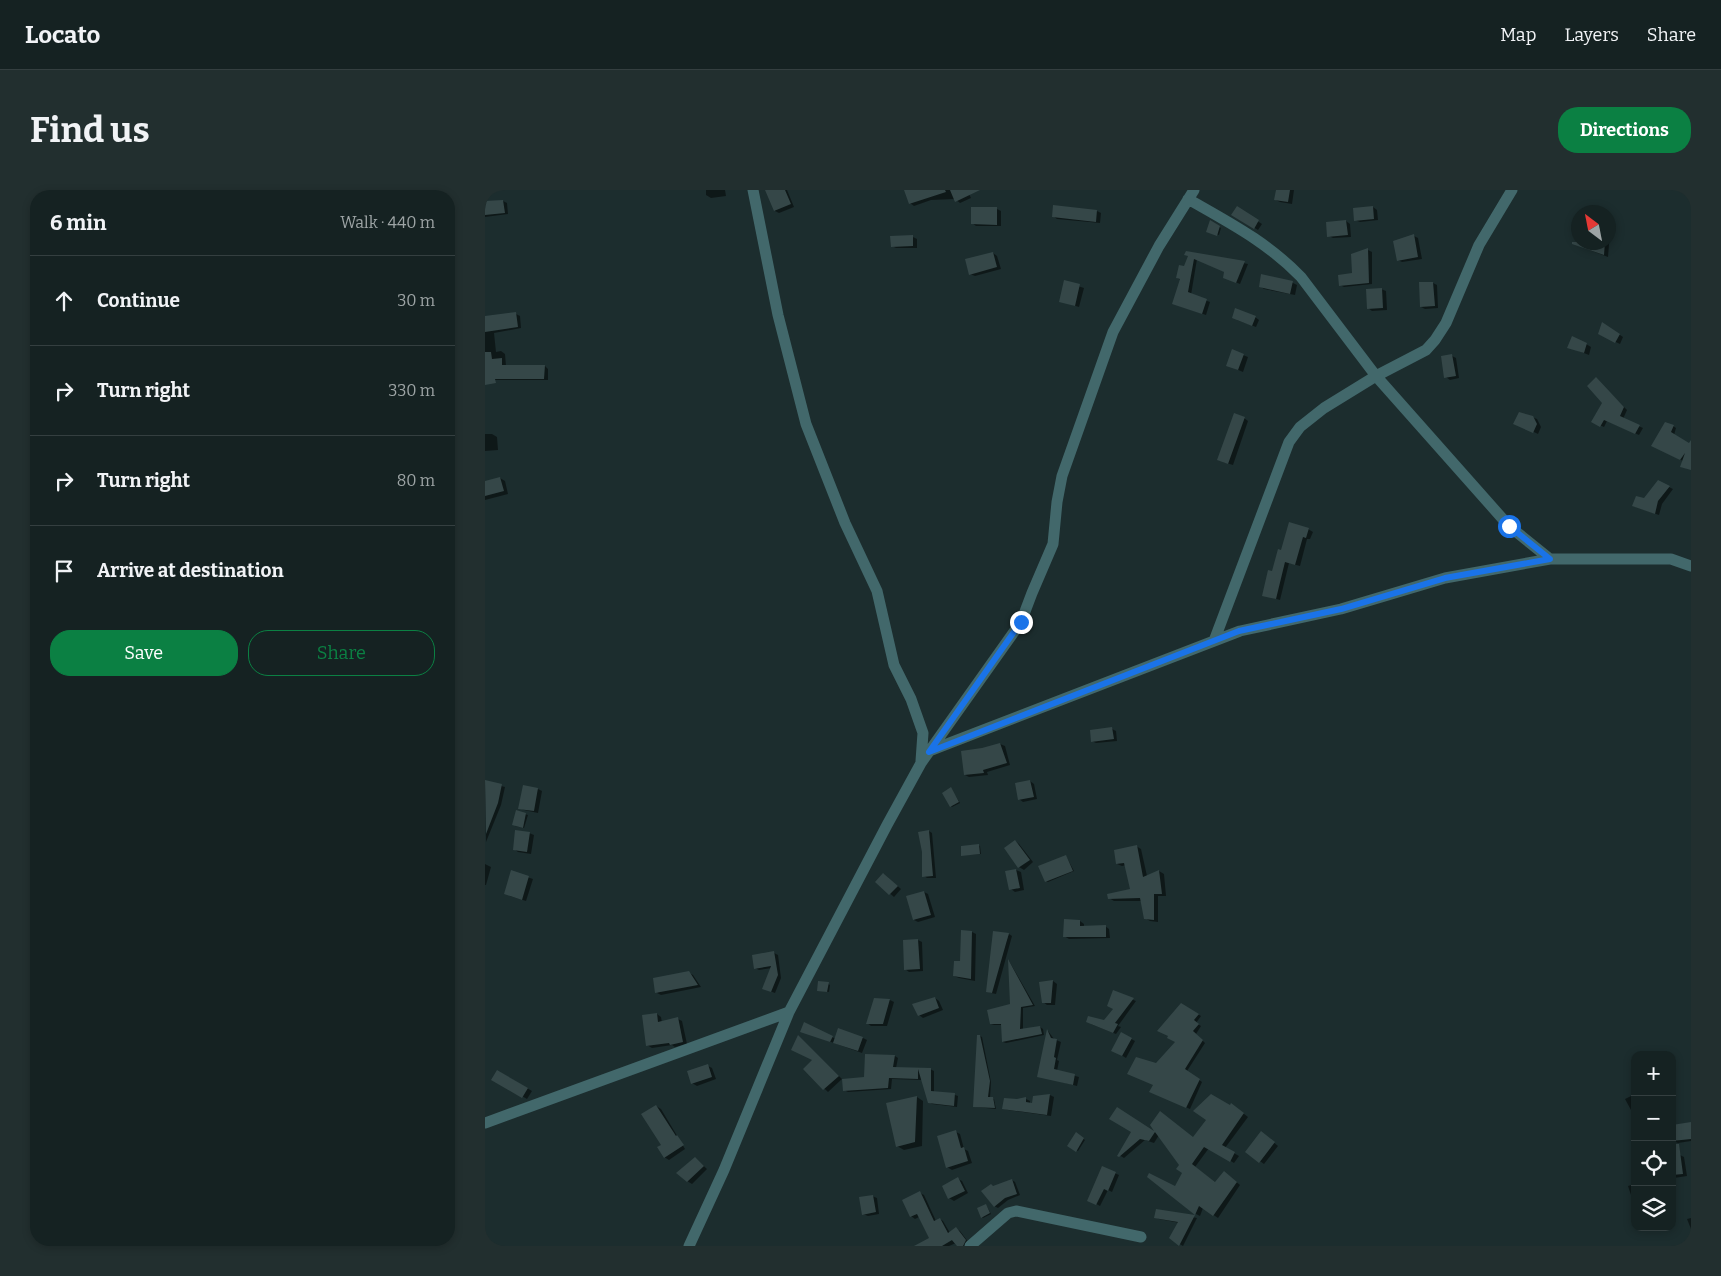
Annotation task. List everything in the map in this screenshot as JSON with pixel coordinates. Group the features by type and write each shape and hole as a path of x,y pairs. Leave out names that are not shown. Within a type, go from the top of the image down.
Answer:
{"street":[{"path":"753,190 778,315 806,424 841,515 877,591 894,665 911,699 923,733 921,763"},
{"path":"1214,641 1289,442 1300,427 1324,408 1377,376 1426,350 1435,340 1446,323 1479,245 1511,190"},
{"path":"689,1246 724,1170 789,1012 921,763 1021,622 1053,544 1057,502 1062,476 1113,332 1159,246 1191,194 1263,243 1301,277 1377,376 1509,526 1550,559"},
{"path":"929,752 1239,631 1341,609 1445,578 1550,559 1671,559 1691,566"},
{"path":"485,1123 789,1012"},
{"path":"969,1246 1007,1213 1016,1210 1141,1237"}],"building":[{"path":"765,190 785,190 791,204 774,211"},
{"path":"904,190 945,190 946,192 909,204"},
{"path":"950,190 980,190 955,202"},
{"path":"1276,190 1290,190 1288,202 1274,200"},
{"path":"503,200 505,213 485,215 485,201"},
{"path":"1053,205 1097,210 1096,222 1052,217"},
{"path":"1237,206 1259,220 1254,229 1231,215"},
{"path":"1373,206 1374,219 1354,221 1353,208"},
{"path":"971,207 997,207 997,225 971,224"},
{"path":"1210,220 1220,226 1217,236 1206,232"},
{"path":"1346,220 1348,235 1327,237 1326,222"},
{"path":"1414,234 1418,257 1397,261 1393,241"},
{"path":"913,235 913,246 891,247 890,236"},
{"path":"1368,248 1369,283 1339,286 1338,275 1352,273 1351,254"},
{"path":"1589,250 1604,250 1604,255"},
{"path":"1186,251 1245,261 1236,283 1223,278 1224,272 1194,259 1188,292 1207,299 1202,314 1172,304 1180,279 1176,278 1179,265 1184,266 1188,256 1184,255"},
{"path":"993,252 997,267 969,275 965,259"},
{"path":"1261,274 1293,281 1290,294 1259,287"},
{"path":"1064,280 1080,284 1075,306 1059,302"},
{"path":"1419,282 1433,282 1435,306 1420,307"},
{"path":"1382,288 1383,308 1367,309 1366,289"},
{"path":"1235,308 1256,316 1252,326 1232,318"},
{"path":"516,312 518,327 485,332 485,316"},
{"path":"1602,322 1620,334 1615,343 1598,334"},
{"path":"1572,336 1587,343 1584,353 1567,348"},
{"path":"1232,349 1244,354 1238,370 1226,366"},
{"path":"485,352 491,352 492,359 502,358 502,365 545,365 544,379 495,379 496,383 485,385"},
{"path":"1452,354 1456,376 1444,378 1441,356"},
{"path":"1596,377 1624,407 1620,416 1640,425 1635,434 1604,420 1600,427 1591,422 1602,403 1587,386"},
{"path":"1519,412 1533,416 1537,424 1533,433 1513,424"},
{"path":"1234,413 1245,417 1228,464 1217,460"},
{"path":"1665,422 1674,425 1671,432 1689,443 1691,440 1691,470 1680,467 1685,453 1680,460 1651,446"},
{"path":"500,477 504,491 485,496 485,481"},
{"path":"1658,480 1670,486 1658,501 1655,514 1632,506 1636,496 1644,498"},
{"path":"1289,522 1309,528 1306,538 1303,537 1295,565 1285,562 1276,599 1262,596 1268,570 1272,571 1278,549 1281,550"},
{"path":"1112,727 1114,739 1091,742 1090,730"},
{"path":"1000,743 1007,763 983,770 984,773 964,775 961,751"},
{"path":"485,780 502,784 498,803 486,834"},
{"path":"1030,780 1034,797 1018,800 1015,783"},
{"path":"523,785 538,788 534,811 518,809"},
{"path":"951,787 959,802 950,807 942,793"},
{"path":"516,810 526,813 523,828 512,825"},
{"path":"515,830 530,832 527,852 513,850"},
{"path":"929,830 933,876 922,877 922,852 918,832"},
{"path":"1015,840 1030,860 1018,868 1004,848"},
{"path":"979,844 980,854 961,856 961,846"},
{"path":"1137,845 1143,877 1159,870 1162,894 1154,894 1154,920 1144,919 1140,898 1108,899 1107,894 1130,889 1124,863 1116,864 1114,850"},
{"path":"1066,855 1073,871 1045,882 1038,866"},
{"path":"1016,869 1020,888 1009,890 1005,871"},
{"path":"511,870 529,876 522,900 504,894"},
{"path":"883,873 898,886 889,895 875,882"},
{"path":"924,891 931,915 913,920 906,896"},
{"path":"1064,919 1080,920 1080,926 1106,925 1106,937 1063,937"},
{"path":"961,930 972,931 971,979 953,976 954,961 960,961"},
{"path":"993,931 1009,933 992,993 986,992"},
{"path":"918,939 920,969 904,970 903,940"},
{"path":"774,951 778,975 771,992 762,989 771,966 754,969 752,955"},
{"path":"1008,959 1033,1005 1021,1007 1020,1029 1040,1026 1042,1034 1002,1042 1001,1024 990,1024 987,1010 1010,1004"},
{"path":"689,971 698,985 655,993 653,978"},
{"path":"1053,980 1051,1003 1042,1003 1039,982"},
{"path":"818,981 829,982 827,992 817,991"},
{"path":"1113,990 1134,998 1115,1023 1118,1024 1113,1033 1086,1022 1088,1016 1104,1020 1113,1009 1107,1006"},
{"path":"935,997 939,1008 918,1016 912,1004"},
{"path":"874,998 890,999 883,1024 866,1024"},
{"path":"1181,1003 1199,1014 1194,1020 1199,1024 1193,1031 1203,1040 1185,1069 1200,1079 1186,1108 1149,1092 1153,1085 1127,1074 1136,1057 1156,1063 1175,1042 1157,1031"},
{"path":"657,1013 658,1022 678,1017 683,1042 670,1045 669,1043 646,1046 642,1015"},
{"path":"804,1022 833,1036 830,1042 800,1032"},
{"path":"838,1028 863,1037 858,1051 833,1043"},
{"path":"1047,1029 1051,1038 1057,1039 1054,1069 1075,1074 1073,1085 1037,1077"},
{"path":"1121,1032 1132,1038 1122,1056 1111,1051"},
{"path":"798,1035 839,1076 823,1090 803,1069 812,1060 791,1050"},
{"path":"977,1035 980,1035 990,1081 988,1097 993,1097 995,1108 973,1107"},
{"path":"865,1054 895,1055 893,1067 931,1068 931,1091 955,1093 954,1106 928,1103 918,1069 918,1079 889,1078 888,1088 843,1091 842,1079 864,1077"},
{"path":"708,1064 712,1077 691,1084 687,1071"},
{"path":"497,1070 528,1088 522,1098 491,1080"},
{"path":"1050,1094 1047,1115 1002,1109 1004,1098 1017,1099 1026,1097 1026,1102 1032,1103 1033,1096"},
{"path":"1211,1094 1230,1105 1231,1103 1244,1113 1222,1145 1235,1152 1230,1162 1204,1147 1192,1164 1215,1182 1224,1171 1237,1182 1213,1216 1199,1206 1195,1215 1147,1177 1149,1173 1175,1186 1182,1173 1176,1169 1179,1165 1155,1132 1149,1141 1140,1139 1119,1157 1117,1156 1131,1132 1109,1119 1117,1107 1154,1131 1150,1125 1160,1111 1193,1137 1206,1120 1193,1111"},
{"path":"917,1096 915,1142 896,1147 886,1103"},
{"path":"656,1105 684,1145 664,1158 657,1147 661,1145 641,1114"},
{"path":"1691,1122 1691,1139 1676,1141 1676,1124"},
{"path":"956,1130 961,1148 964,1147 968,1161 946,1168 937,1136"},
{"path":"1261,1131 1275,1142 1259,1163 1245,1152"},
{"path":"1076,1132 1084,1138 1076,1152 1067,1146"},
{"path":"1676,1144 1679,1144 1683,1174 1676,1175"},
{"path":"695,1157 704,1166 687,1182 676,1173"},
{"path":"1102,1166 1116,1172 1108,1191 1104,1189 1096,1205 1087,1201"},
{"path":"958,1177 965,1191 948,1199 942,1186"},
{"path":"1012,1179 1017,1194 1005,1198 994,1207 981,1191 991,1184 993,1186"},
{"path":"920,1191 934,1221 940,1218 948,1233 956,1227 966,1240 963,1246 957,1246 952,1240 942,1246 914,1246 929,1238 917,1214 910,1217 902,1200"},
{"path":"873,1195 876,1212 862,1215 859,1197"},
{"path":"986,1204 990,1213 981,1218 977,1208"},
{"path":"1156,1209 1195,1215 1179,1246 1169,1238 1178,1222 1154,1218"}],"route":[{"path":"1021,622 929,752 1239,631 1341,609 1445,578 1550,559 1509,526"}]}
